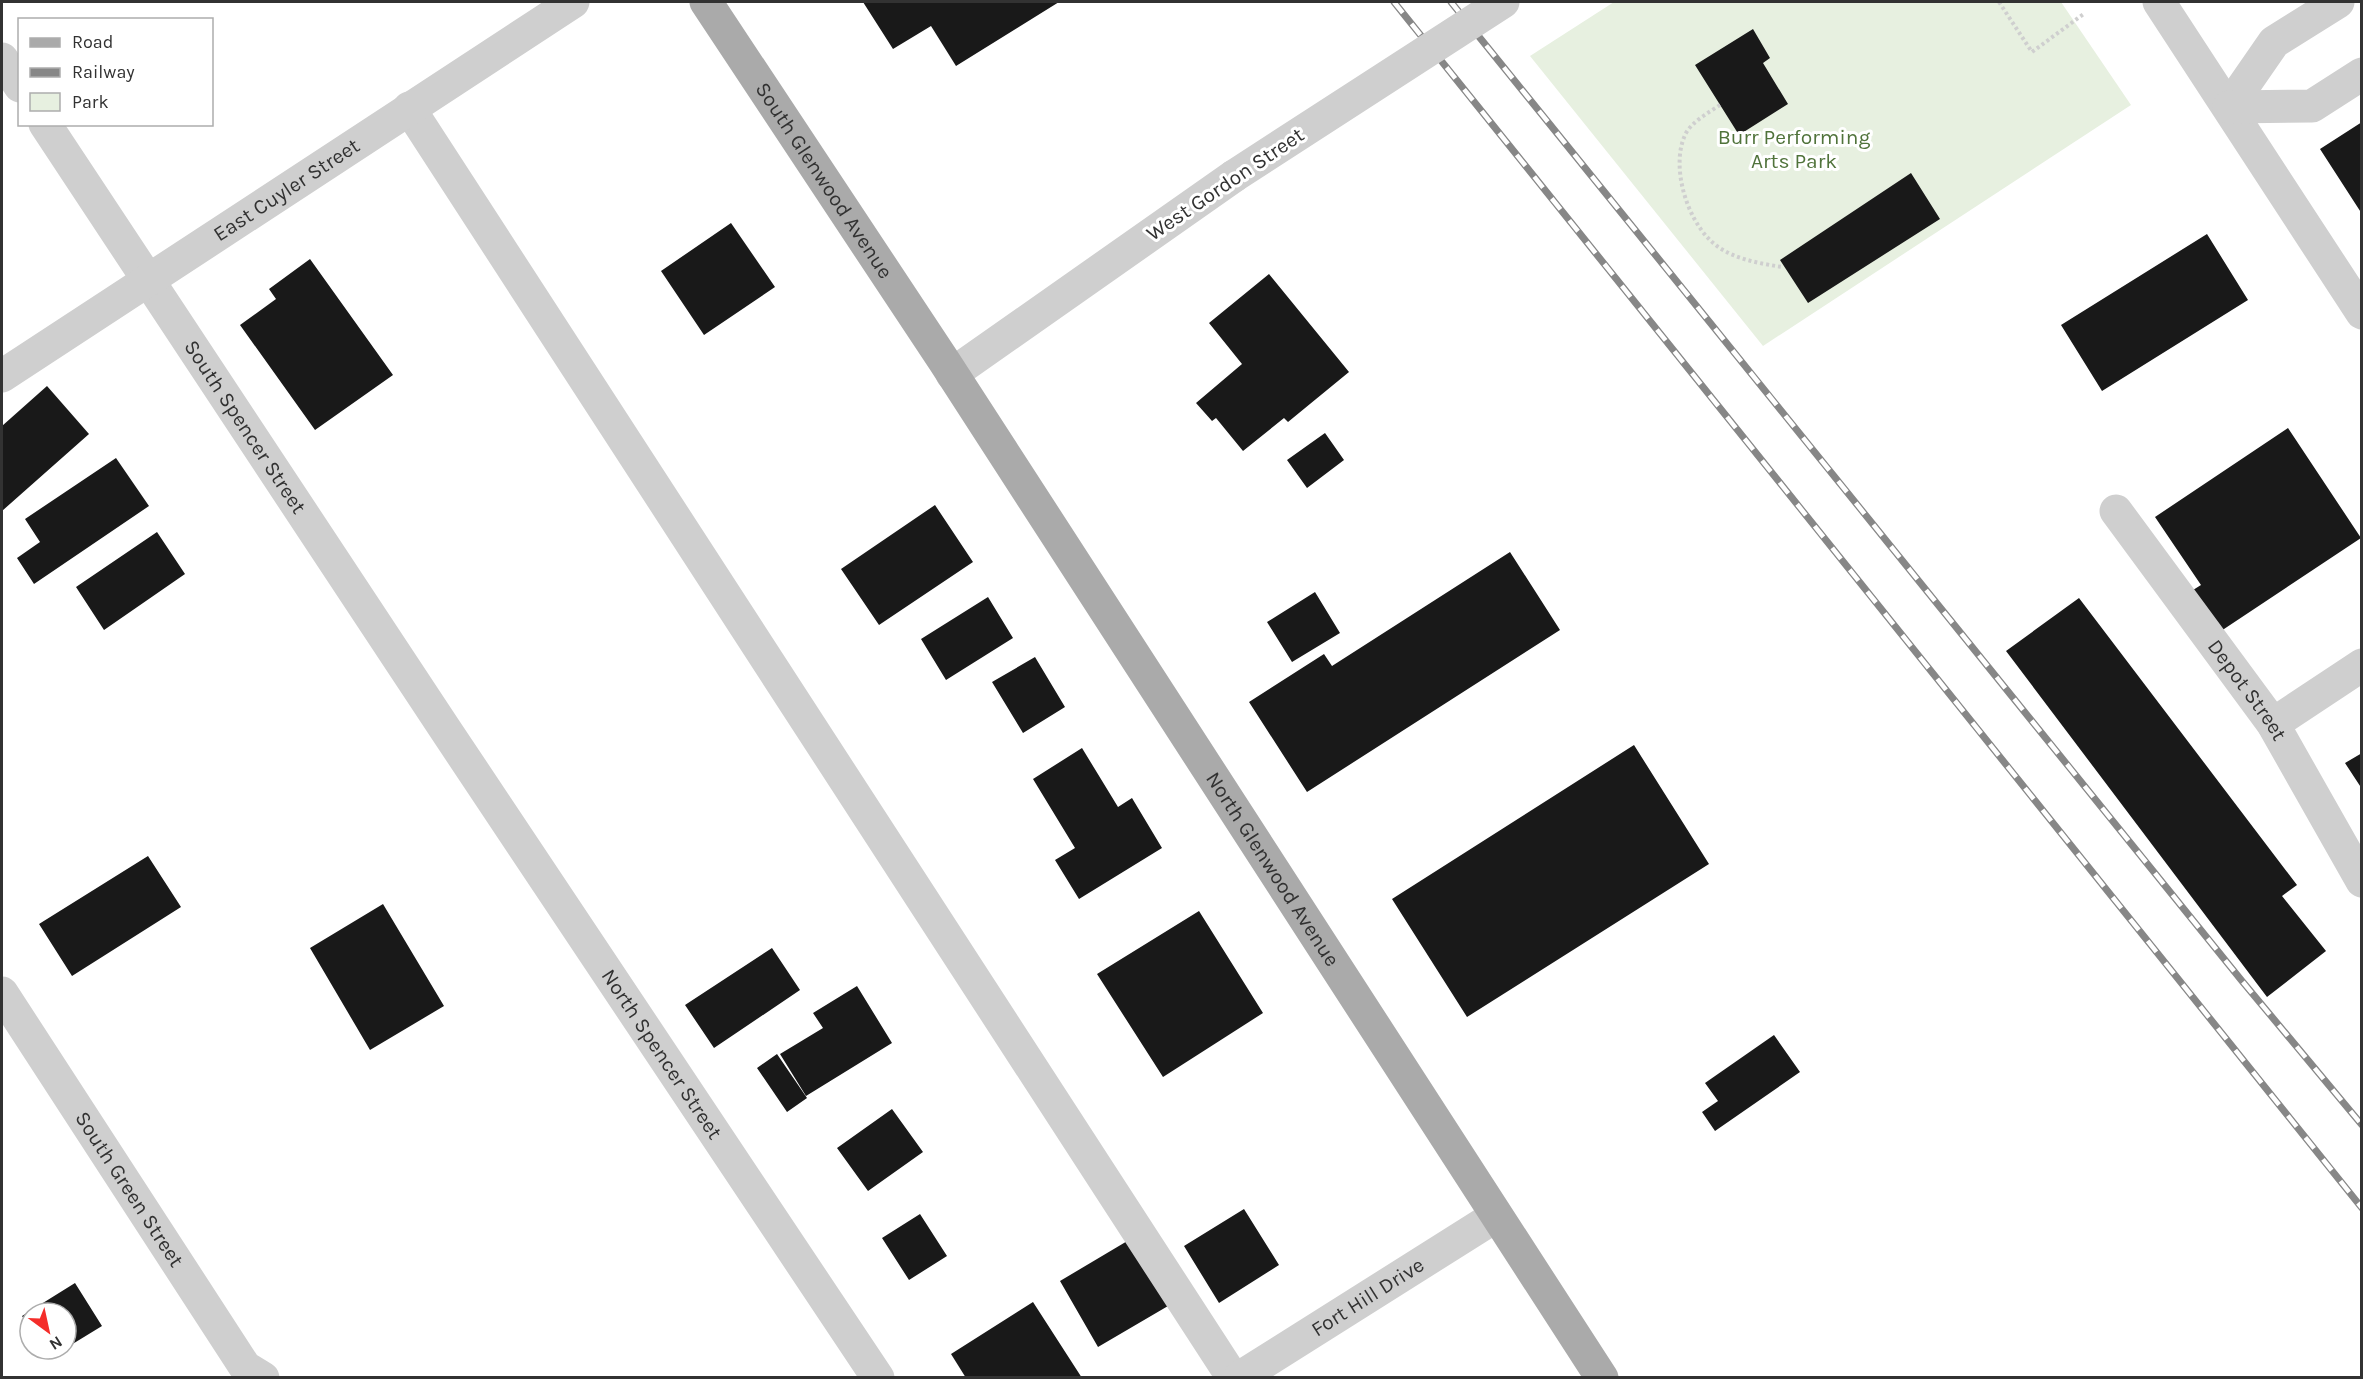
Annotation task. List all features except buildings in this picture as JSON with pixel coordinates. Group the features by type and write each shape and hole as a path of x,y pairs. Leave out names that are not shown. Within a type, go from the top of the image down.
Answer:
{"main road":[{"name":"South Glenwood Avenue","path":"706,2 948,368"},
{"name":"North Glenwood Avenue","path":"948,368 1602,1377"}],"street":[{"name":"East Cuyler Street","path":"2,376 573,2"},
{"name":"West Gordon Street","path":"948,368 1234,176 1503,2"},
{"path":"2159,2 2361,313"},
{"path":"2229,107 2274,42 2338,2"},
{"path":"2,59 18,83"},
{"path":"2229,107 2312,106 2361,74"},
{"path":"409,108 1233,1377"},
{"name":"South Spencer Street","path":"46,126 445,729"},
{"name":"Depot Street","path":"2116,511 2273,724 2361,881"},
{"path":"2273,724 2361,665"},
{"name":"North Spencer Street","path":"445,729 878,1377"},
{"name":"South Green Street","path":"2,993 245,1367 263,1377"},
{"name":"Fort Hill Drive","path":"1239,1377 1496,1216"}],"path":[{"path":"1999,2 2032,52 2085,13"},
{"path":"1720,105 1700,118 1685,134 1680,155 1680,179 1687,202 1709,240 1723,250 1740,258 1782,267"}],"green space":[{"name":"Burr Performing Arts Park","path":"1614,2 2061,2 2131,105 1763,346 1530,56"}],"railway":[{"path":"1394,2 2362,1208"},
{"path":"1451,2 2242,981 2362,1125"}]}
